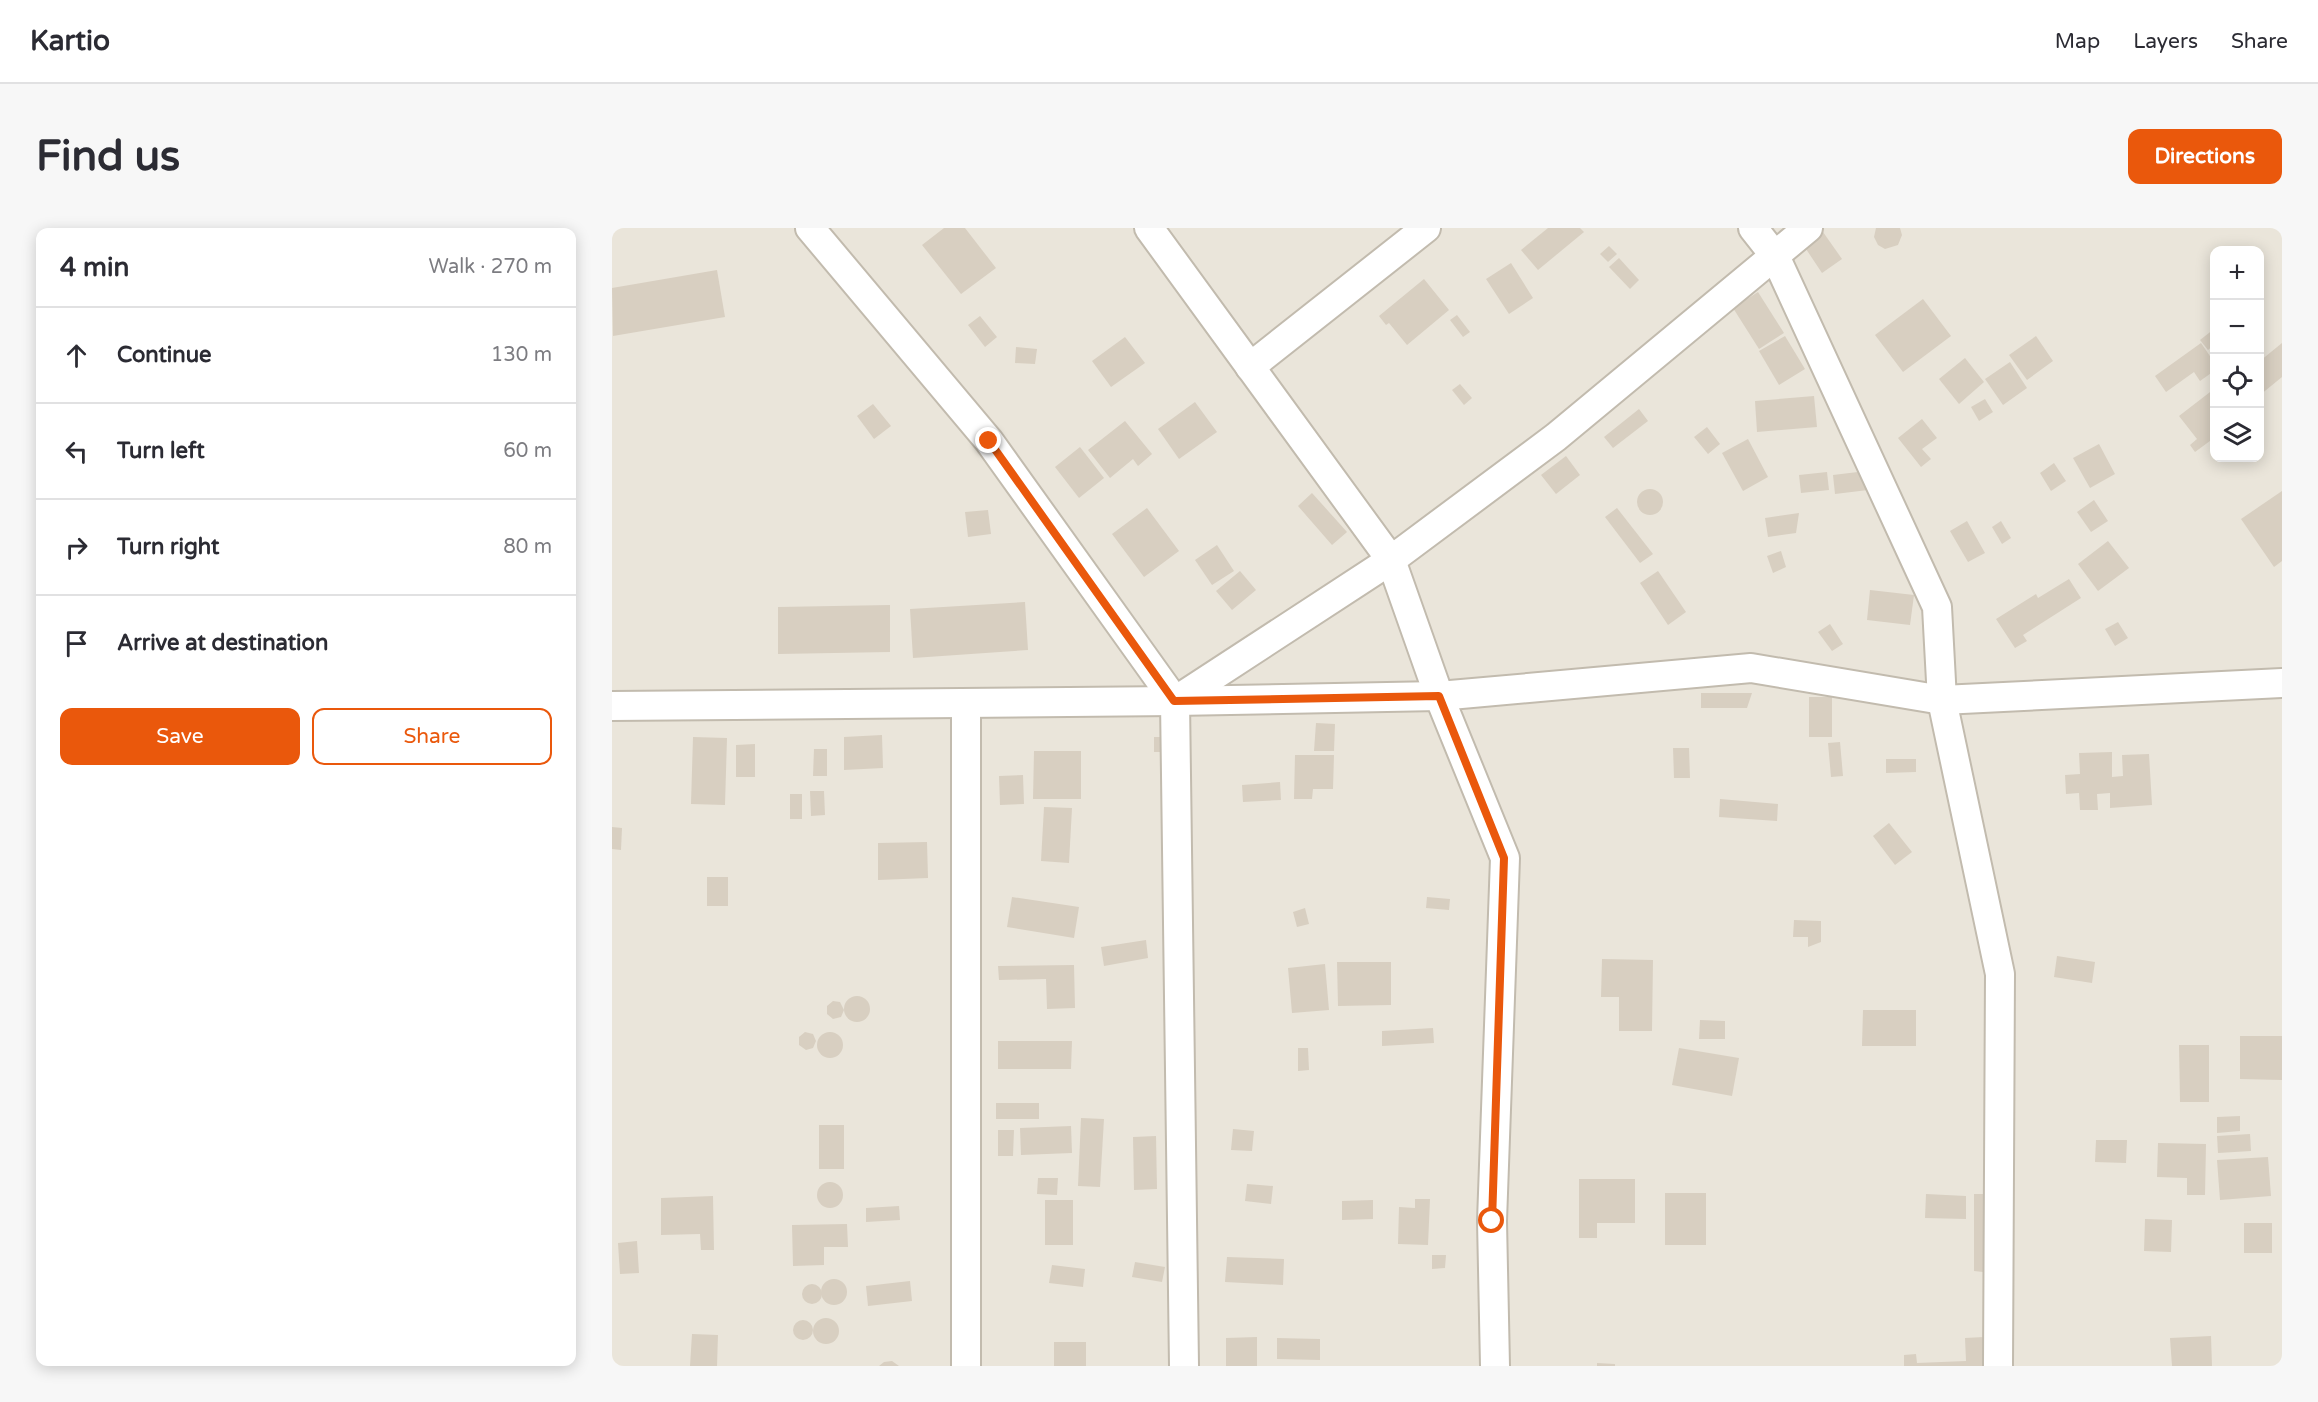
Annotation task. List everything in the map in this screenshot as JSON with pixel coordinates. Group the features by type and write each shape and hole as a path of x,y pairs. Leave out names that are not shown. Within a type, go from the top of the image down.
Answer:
{"street":[{"path":"810,228 989,441 1174,701 1184,1366"},
{"path":"1149,228 1391,560 1439,696 1504,858 1492,1221 1495,1366"},
{"path":"1250,367 1426,228"},
{"path":"1753,228 1775,256 1937,607 1942,700 2000,974 1998,1366"},
{"path":"1174,701 1391,560 1556,437 1808,228"},
{"path":"612,706 966,704 1439,696 1751,668 1942,700 2282,683"},
{"path":"966,704 966,1366"}],"shaded area":[{"path":"612,228 2282,228 2282,1366 612,1366"}],"building":[{"path":"944,228 965,228 996,268 961,294 922,245"},
{"path":"1548,228 1580,228 1584,232 1538,270 1521,250"},
{"path":"1876,228 1900,228 1902,235 1898,245 1885,249 1878,245 1874,237"},
{"path":"1823,232 1842,259 1822,273 1804,246"},
{"path":"1609,246 1617,254 1608,262 1600,254"},
{"path":"1619,258 1639,280 1630,289 1609,267"},
{"path":"1511,263 1533,298 1509,314 1486,279"},
{"path":"717,270 725,317 613,336 612,288"},
{"path":"1424,279 1449,310 1407,345 1389,323 1386,325 1379,316"},
{"path":"1758,292 1784,333 1759,349 1733,308"},
{"path":"1923,299 1951,336 1903,372 1875,335"},
{"path":"1457,315 1470,332 1463,337 1450,320"},
{"path":"980,316 997,337 985,347 968,325"},
{"path":"2210,332 2210,348 2208,350 2200,340"},
{"path":"1785,336 1805,369 1779,385 1759,351"},
{"path":"2036,336 2053,361 2027,380 2009,355"},
{"path":"1125,337 1145,363 1111,387 1092,361"},
{"path":"2201,343 2210,356 2210,374 2200,381 2194,372 2166,392 2155,376"},
{"path":"2282,343 2282,377 2264,392 2264,358"},
{"path":"1016,347 1037,349 1035,364 1015,363"},
{"path":"1965,358 1984,382 1959,404 1939,379"},
{"path":"2010,362 2027,388 2003,405 1985,379"},
{"path":"1460,384 1472,398 1464,405 1452,390"},
{"path":"2210,392 2210,441 2195,452 2190,445 2197,439 2179,416"},
{"path":"1814,396 1817,427 1757,432 1755,401"},
{"path":"1985,399 1993,412 1979,421 1971,407"},
{"path":"1195,402 1217,432 1179,459 1158,429"},
{"path":"873,404 891,426 874,439 857,416"},
{"path":"1639,409 1648,421 1613,448 1604,437"},
{"path":"1922,419 1937,438 1922,449 1931,459 1921,467 1898,438"},
{"path":"1125,421 1152,454 1138,466 1133,459 1110,478 1088,450"},
{"path":"1707,427 1720,444 1708,454 1694,437"},
{"path":"1748,439 1768,477 1743,491 1722,453"},
{"path":"2099,444 2115,474 2090,488 2073,458"},
{"path":"1080,447 1104,478 1079,498 1055,467"},
{"path":"1566,456 1580,475 1556,494 1541,475"},
{"path":"2054,463 2066,481 2051,491 2040,473"},
{"path":"1866,471 1868,490 1835,494 1833,475"},
{"path":"1827,472 1829,490 1801,493 1799,475"},
{"path":"1650,489 1659,493 1663,502 1659,511 1650,515 1641,511 1637,502 1641,493"},
{"path":"2282,491 2282,561 2274,567 2241,519"},
{"path":"1312,493 1347,532 1332,545 1298,506"},
{"path":"2094,500 2108,521 2091,532 2077,512"},
{"path":"1147,508 1179,551 1144,577 1112,534"},
{"path":"1617,508 1653,554 1640,563 1605,517"},
{"path":"988,510 991,534 968,537 965,512"},
{"path":"1799,513 1796,533 1768,537 1765,518"},
{"path":"1967,521 1985,553 1968,562 1950,531"},
{"path":"2001,521 2011,538 2002,544 1992,527"},
{"path":"2108,541 2129,568 2098,591 2078,564"},
{"path":"1217,545 1234,571 1212,585 1195,560"},
{"path":"1781,551 1786,567 1773,573 1767,556"},
{"path":"1240,571 1256,590 1232,610 1216,591"},
{"path":"1658,571 1686,612 1668,625 1640,583"},
{"path":"2069,579 2081,598 2023,635 2027,641 2015,648 1996,619 2036,594 2038,598"},
{"path":"1870,590 1914,595 1910,625 1867,620"},
{"path":"1025,602 1028,650 913,658 910,609"},
{"path":"890,605 890,652 778,654 778,607"},
{"path":"2118,622 2128,638 2115,646 2105,629"},
{"path":"1830,624 1843,644 1832,651 1818,632"},
{"path":"1701,693 1752,693 1747,708 1701,708"},
{"path":"1809,697 1832,697 1832,737 1809,737"},
{"path":"1316,723 1335,724 1334,751 1314,751"},
{"path":"882,735 883,768 844,770 844,737"},
{"path":"693,737 727,738 725,805 691,804"},
{"path":"1154,737 1165,737 1165,752 1154,752"},
{"path":"1840,742 1843,776 1831,777 1828,743"},
{"path":"755,744 755,777 736,777 736,745"},
{"path":"1673,748 1689,748 1690,778 1674,778"},
{"path":"814,749 827,749 827,776 813,776"},
{"path":"1034,751 1081,751 1081,799 1033,799"},
{"path":"2112,752 2112,777 2123,776 2122,755 2149,754 2152,805 2110,808 2110,793 2097,794 2098,810 2080,810 2079,793 2066,794 2065,775 2080,774 2079,753"},
{"path":"1295,755 1334,755 1333,789 1313,789 1312,799 1294,799"},
{"path":"1886,759 1916,759 1916,772 1886,773"},
{"path":"1023,775 1024,804 1000,805 999,776"},
{"path":"1280,782 1281,800 1243,802 1242,785"},
{"path":"810,791 824,791 825,815 811,816"},
{"path":"790,794 802,794 802,819 790,819"},
{"path":"1720,799 1778,804 1777,821 1719,817"},
{"path":"1044,807 1072,808 1069,863 1041,861"},
{"path":"1889,823 1912,852 1895,865 1873,836"},
{"path":"612,827 622,828 621,850 612,849"},
{"path":"927,842 928,878 878,880 878,843"},
{"path":"707,877 728,877 728,906 707,906"},
{"path":"1012,897 1079,907 1074,938 1007,927"},
{"path":"1427,897 1450,899 1449,910 1426,908"},
{"path":"1305,908 1309,924 1297,927 1293,912"},
{"path":"1794,920 1821,921 1821,942 1808,947 1808,937 1793,937"},
{"path":"1146,940 1148,958 1104,966 1101,947"},
{"path":"2057,956 2095,962 2092,983 2054,977"},
{"path":"1602,959 1653,960 1652,1031 1619,1031 1619,997 1601,997"},
{"path":"1337,962 1391,962 1391,1005 1338,1006"},
{"path":"1325,964 1329,1010 1292,1013 1288,968"},
{"path":"1074,965 1075,1008 1047,1009 1046,979 999,980 998,966"},
{"path":"857,996 866,1000 870,1009 866,1018 857,1022 848,1018 844,1009 848,1000"},
{"path":"833,1001 840,1002 844,1010 841,1017 833,1019 827,1014 827,1006"},
{"path":"1863,1010 1916,1010 1916,1046 1862,1046"},
{"path":"1700,1020 1725,1021 1725,1039 1699,1039"},
{"path":"1433,1028 1434,1043 1382,1046 1382,1031"},
{"path":"805,1032 813,1034 816,1041 813,1048 806,1050 799,1045 799,1037"},
{"path":"830,1032 839,1036 843,1045 839,1054 830,1058 821,1054 817,1045 821,1036"},
{"path":"2240,1036 2282,1036 2282,1080 2240,1079"},
{"path":"998,1041 1072,1041 1071,1069 998,1069"},
{"path":"2179,1045 2209,1045 2209,1102 2180,1102"},
{"path":"1298,1048 1308,1048 1309,1070 1298,1071"},
{"path":"1679,1048 1739,1058 1732,1096 1672,1085"},
{"path":"996,1103 1039,1103 1039,1119 996,1119"},
{"path":"2240,1116 2240,1131 2217,1133 2217,1117"},
{"path":"1081,1118 1104,1119 1100,1187 1078,1186"},
{"path":"819,1125 844,1125 844,1169 819,1169"},
{"path":"1071,1126 1072,1153 1021,1155 1020,1128"},
{"path":"1233,1129 1254,1131 1252,1151 1231,1150"},
{"path":"998,1130 1014,1130 1013,1156 998,1156"},
{"path":"2250,1134 2251,1151 2218,1153 2217,1136"},
{"path":"1156,1136 1157,1189 1134,1190 1133,1137"},
{"path":"2096,1140 2127,1140 2126,1163 2095,1162"},
{"path":"2158,1143 2206,1144 2205,1195 2187,1195 2187,1178 2157,1177"},
{"path":"2268,1157 2271,1196 2220,1200 2217,1160"},
{"path":"1038,1178 1058,1178 1057,1195 1037,1194"},
{"path":"1579,1179 1635,1179 1635,1223 1597,1223 1597,1238 1579,1238"},
{"path":"830,1182 839,1186 843,1195 839,1204 830,1208 821,1204 817,1195 821,1186"},
{"path":"1247,1184 1273,1186 1271,1204 1245,1201"},
{"path":"1665,1193 1706,1193 1706,1245 1665,1245"},
{"path":"1926,1194 1966,1196 1966,1219 1925,1218"},
{"path":"1974,1194 1984,1194 1983,1272 1974,1271"},
{"path":"713,1196 714,1250 701,1250 700,1234 661,1235 661,1198"},
{"path":"1415,1199 1430,1199 1428,1245 1398,1244 1399,1207 1415,1208"},
{"path":"1045,1200 1073,1200 1073,1245 1045,1245"},
{"path":"1373,1200 1373,1219 1342,1220 1342,1201"},
{"path":"899,1206 900,1220 866,1222 866,1208"},
{"path":"2145,1219 2172,1220 2171,1252 2144,1251"},
{"path":"2244,1223 2272,1223 2272,1253 2244,1253"},
{"path":"847,1224 848,1247 824,1247 824,1265 793,1266 792,1225"},
{"path":"637,1241 639,1273 620,1274 618,1243"},
{"path":"1432,1255 1446,1255 1445,1268 1432,1269"},
{"path":"1227,1257 1284,1259 1283,1285 1225,1282"},
{"path":"1135,1262 1165,1267 1162,1282 1132,1277"},
{"path":"1052,1265 1085,1269 1083,1287 1049,1283"},
{"path":"834,1279 843,1283 847,1292 843,1301 834,1305 825,1301 821,1292 825,1283"},
{"path":"910,1281 912,1301 868,1306 866,1286"},
{"path":"812,1284 819,1287 822,1294 819,1301 812,1304 805,1301 802,1294 805,1287"},
{"path":"826,1318 835,1322 839,1331 835,1340 826,1344 817,1340 813,1331 817,1322"},
{"path":"803,1320 810,1323 813,1330 810,1337 803,1340 796,1337 793,1330 796,1323"},
{"path":"692,1334 718,1335 717,1366 690,1366"},
{"path":"2211,1336 2212,1366 2172,1366 2170,1338"},
{"path":"1257,1337 1257,1366 1226,1366 1226,1338"},
{"path":"1984,1337 1985,1366 1904,1366 1904,1355 1916,1354 1917,1363 1966,1361 1965,1338"},
{"path":"1277,1338 1320,1339 1320,1360 1277,1359"},
{"path":"1054,1342 1086,1342 1086,1366 1054,1366"},
{"path":"892,1361 899,1366 879,1366 884,1362"},
{"path":"1597,1363 1615,1364 1615,1366 1597,1366"}],"route":[{"path":"989,441 1174,701 1439,696 1504,858 1492,1221"}]}
